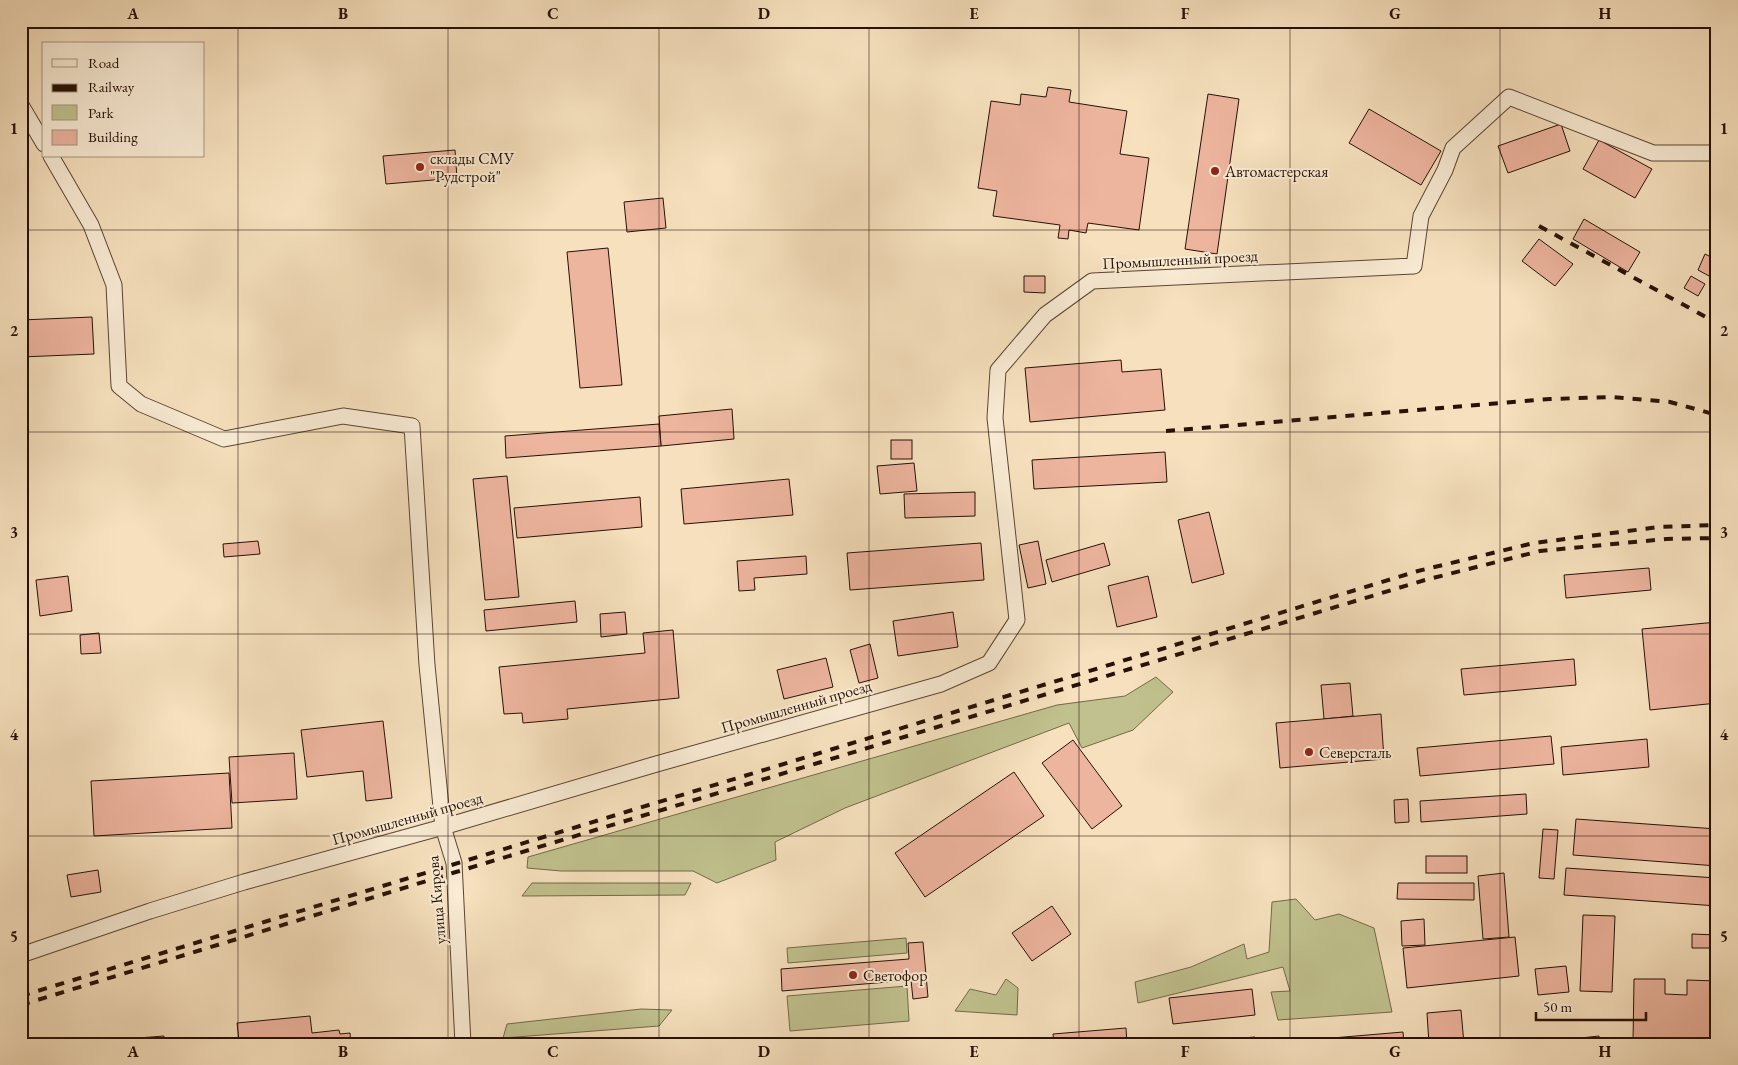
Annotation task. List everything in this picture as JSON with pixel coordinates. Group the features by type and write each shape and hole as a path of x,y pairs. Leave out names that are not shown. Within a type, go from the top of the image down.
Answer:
{"street":[{"name":"Промышленный проезд","path":"21,955 150,911 235,885 941,684 989,663 1017,620 995,418 998,370 1045,315 1092,281 1414,266 1421,216 1453,148 1509,97 1653,153 1717,152"},
{"path":"21,105 42,141"},
{"name":"улица Кирова","path":"51,158 91,225 114,285 119,386 141,404 224,440 343,416 412,426 427,665 443,827 454,863 463,1044"}],"green space":[{"path":"1156,677 1173,692 1133,730 1082,748 1069,723 845,808 775,842 776,860 717,883 693,871 561,871 527,868 528,857 1057,705 1125,696"},
{"path":"532,883 691,883 685,895 522,896"},
{"path":"1296,899 1315,920 1339,914 1374,928 1392,1012 1278,1020 1271,992 1290,991 1283,967 1138,1003 1135,982 1191,967 1244,944 1247,959 1269,952 1272,902"},
{"path":"906,938 907,953 788,963 787,948"},
{"path":"1006,979 1018,988 1017,1015 955,1011 970,989 996,995"},
{"path":"907,986 909,1021 790,1031 787,996"},
{"path":"641,1009 672,1010 659,1026 503,1038 507,1024"}],"building":[{"path":"1048,87 1071,90 1069,102 1127,111 1120,154 1149,158 1139,230 1088,223 1086,233 1069,230 1068,239 1058,238 1060,225 993,216 997,191 978,188 991,101 1020,105 1021,94 1046,97"},
{"path":"1208,94 1239,99 1217,254 1185,249"},
{"path":"1369,109 1441,151 1421,185 1349,143"},
{"path":"1561,124 1570,151 1508,173 1498,146"},
{"path":"1599,140 1652,169 1635,198 1583,169"},
{"name":"склады СМУ \"Рудстрой\"","path":"455,150 457,178 386,184 383,156"},
{"path":"663,198 666,228 627,232 624,202"},
{"path":"1584,219 1640,252 1628,272 1573,239"},
{"path":"1539,239 1573,264 1555,286 1522,261"},
{"path":"608,248 622,385 580,388 567,252"},
{"path":"1705,254 1717,260 1711,277 1698,270"},
{"path":"1024,276 1045,276 1045,293 1024,292"},
{"path":"1691,276 1705,284 1698,296 1684,288"},
{"path":"92,317 94,354 21,357 21,320"},
{"path":"1121,360 1122,372 1161,369 1165,410 1030,422 1025,368"},
{"path":"732,409 734,439 661,446 659,416"},
{"path":"659,424 661,446 506,458 505,436"},
{"path":"891,440 912,440 912,459 891,459"},
{"path":"1165,452 1167,482 1034,489 1032,460"},
{"path":"914,463 917,491 880,494 877,466"},
{"path":"507,476 519,597 485,600 473,479"},
{"path":"789,479 793,515 684,524 681,489"},
{"path":"975,492 975,516 905,518 904,494"},
{"path":"640,497 642,527 517,538 514,508"},
{"path":"1209,512 1224,574 1192,583 1178,520"},
{"path":"258,541 260,554 224,557 223,544"},
{"path":"1038,541 1046,584 1028,588 1019,545"},
{"path":"981,543 984,580 850,590 847,553"},
{"path":"1104,543 1110,565 1052,582 1046,560"},
{"path":"806,556 807,574 754,578 755,590 739,591 737,561"},
{"path":"1649,568 1651,590 1566,598 1564,575"},
{"path":"68,576 72,611 40,616 36,580"},
{"path":"1148,576 1157,617 1117,627 1108,586"},
{"path":"575,601 577,622 486,631 484,610"},
{"path":"625,612 627,634 601,637 600,614"},
{"path":"953,612 958,647 898,656 893,621"},
{"path":"1717,622 1717,703 1650,710 1642,629"},
{"path":"673,630 679,698 567,709 568,719 523,723 522,713 504,714 499,667 645,653 643,633"},
{"path":"99,633 101,653 81,654 80,635"},
{"path":"870,644 878,678 859,683 850,650"},
{"path":"826,658 833,687 784,699 777,670"},
{"path":"1574,659 1576,685 1464,695 1461,669"},
{"path":"1350,683 1353,716 1324,719 1321,685"},
{"path":"1381,714 1384,759 1280,768 1276,723"},
{"path":"383,721 392,798 366,801 363,771 307,777 301,730"},
{"path":"1551,736 1554,764 1420,776 1417,748"},
{"path":"1647,739 1649,767 1563,775 1561,747"},
{"path":"1073,740 1122,806 1092,829 1042,763"},
{"path":"294,753 297,799 232,803 229,757"},
{"path":"1014,772 1044,816 925,897 895,853"},
{"path":"229,773 232,828 94,836 91,781"},
{"path":"1526,794 1527,814 1421,822 1420,801"},
{"path":"1408,799 1409,822 1395,823 1394,800"},
{"path":"1576,819 1717,829 1717,866 1573,855"},
{"path":"1543,829 1558,830 1554,879 1539,878"},
{"path":"1426,856 1467,856 1467,873 1426,873"},
{"path":"1566,868 1717,878 1717,906 1564,895"},
{"path":"98,870 101,892 71,897 67,875"},
{"path":"1504,873 1509,937 1483,939 1478,876"},
{"path":"1398,883 1474,883 1474,900 1397,899"},
{"path":"1052,906 1071,934 1032,961 1012,933"},
{"path":"1583,915 1615,916 1612,992 1580,991"},
{"path":"1424,919 1425,945 1402,946 1401,921"},
{"path":"1692,934 1717,935 1717,948 1692,948"},
{"path":"1515,937 1519,976 1407,988 1403,948"},
{"name":"Светофор","path":"923,942 928,997 913,999 911,980 782,991 781,969 909,959 908,943"},
{"path":"1566,966 1569,992 1538,995 1535,969"},
{"path":"1634,979 1665,979 1665,994 1687,995 1687,980 1717,981 1715,1044 1633,1044"},
{"path":"1252,989 1255,1015 1173,1024 1169,998"},
{"path":"1461,1010 1464,1044 1429,1044 1427,1013"},
{"path":"310,1016 312,1033 339,1030 340,1034 350,1033 351,1044 230,1044 230,1042 239,1041 237,1023"},
{"path":"1126,1028 1127,1044 1054,1044 1053,1034"},
{"path":"1403,1032 1404,1044 1285,1044 1285,1042"},
{"path":"164,1036 165,1044 60,1044"},
{"path":"1599,1036 1600,1044 1526,1044"},
{"path":"1255,1037 1255,1044 1179,1044 1179,1043"},
{"path":"1023,1040 1023,1044 981,1044"}],"railway":[{"path":"1539,226 1717,323"},
{"path":"1166,431 1550,399 1613,397 1670,402 1717,415"},
{"path":"21,996 1418,571 1534,543 1659,527 1717,525"},
{"path":"21,1005 1425,580 1540,551 1666,539 1717,538"}],"place":[{"name":"склады СМУ \"Рудстрой\"","path":"420,167"},
{"name":"Автомастерская","path":"1215,171"},
{"name":"Северсталь","path":"1309,752"},
{"name":"Светофор","path":"853,975"}]}
